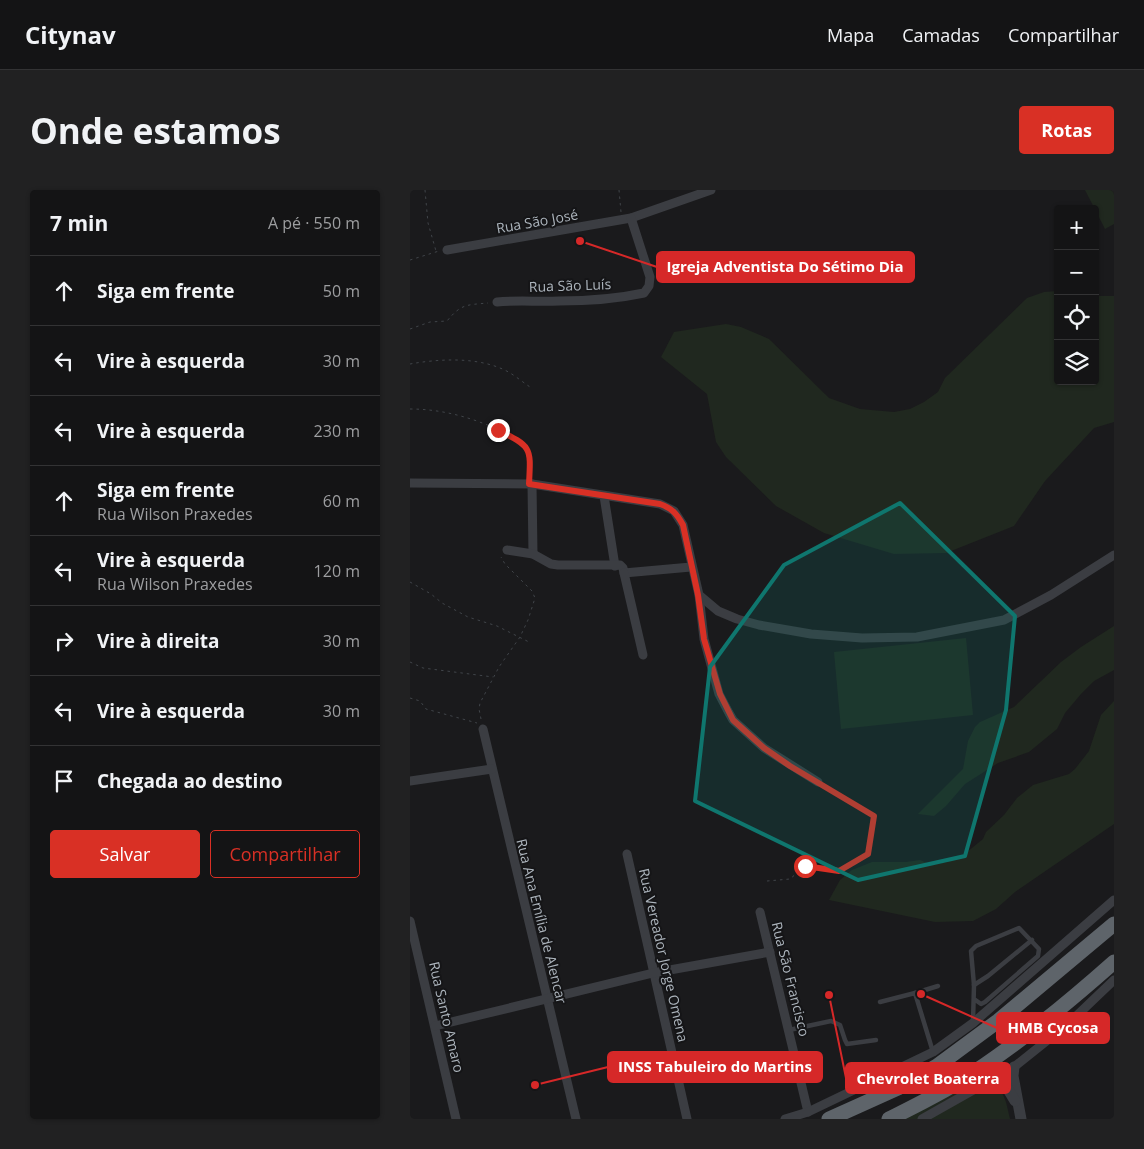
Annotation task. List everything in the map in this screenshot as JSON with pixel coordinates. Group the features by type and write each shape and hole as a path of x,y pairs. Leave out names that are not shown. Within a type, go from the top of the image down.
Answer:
{"highway":[{"path":"829,1119 898,1088 937,1066 998,1021 1114,924"},
{"path":"889,1119 972,1074 1027,1034 1114,962"}],"street":[{"name":"Rua São José","path":"447,250 627,219 711,190"},
{"name":"Rua São Luís","path":"497,302 517,300 558,302 644,293 649,286 650,277 627,219"},
{"path":"410,483 531,484 660,504 674,511 683,525 698,595 704,639 720,694 729,713 733,720 764,748 818,782"},
{"path":"531,484 533,554"},
{"path":"604,496 615,566"},
{"path":"507,550 533,554 551,564 558,565 622,566 643,655"},
{"path":"698,595 718,611 737,619 760,625 811,634 843,637 917,636 1004,620 1044,600 1114,555"},
{"path":"624,573 691,567"},
{"name":"Rua Ana Emília de Alencar","path":"483,729 576,1119"},
{"path":"410,781 492,769"},
{"name":"Rua Vereador Jorge Omena","path":"627,854 687,1119"},
{"path":"786,1119 808,1112 932,1052 972,1023 1114,900"},
{"name":"Rua São Francisco","path":"760,912 808,1112"},
{"name":"Rua Santo Amaro","path":"410,921 436,1026 456,1119"},
{"path":"436,1026 653,973 770,952"},
{"path":"922,1119 1014,1067 1070,1023 1114,980"},
{"path":"1014,1067 1021,1119"},
{"path":"1000,1076 1018,1105"}],"lane":[{"path":"972,1023 974,985 970,956 973,948 1016,928 1020,929 1040,951 1037,958 985,1002 981,1004 974,999"},
{"path":"974,985 1032,940"},
{"path":"880,1002 938,986"},
{"path":"916,993 932,1052"},
{"path":"789,1030 831,1021 840,1025 847,1044 876,1040"}],"path":[{"path":"425,190 428,223 436,251"},
{"path":"619,190 627,219"},
{"path":"410,260 436,251 447,250"},
{"path":"410,329 430,322 447,321 454,312 466,305 497,302"},
{"path":"410,364 441,360 475,362 501,368 530,387"},
{"path":"410,409 446,412 484,423 519,441 529,449 531,484"},
{"path":"410,698 420,701 426,709 483,725 478,710 480,703 493,678 520,637 535,598 532,591 501,558 503,551 507,550"},
{"path":"410,582 468,617 497,626 529,642"},
{"path":"410,662 432,669 493,678"},
{"path":"767,881 790,879 805,866 839,871 868,854 874,816 818,782"}],"highlighted area":[{"path":"900,503 1015,616 1006,710 965,856 858,880 695,801 710,667 784,565"}],"shaded area":[{"path":"1085,190 1114,190 1114,224 1105,229 1099,217 1099,205 1093,205"},
{"path":"1054,291 1054,385 1099,385 1099,296 1114,296 1114,422 1094,428 1045,481 1014,526 946,553 894,554 824,533 776,506 726,457 716,442 707,394 661,357 674,332 726,324 741,327 769,339 829,398 860,409 894,412 910,409 938,392 945,378 1027,298 1044,292"},
{"path":"1114,626 1114,670 1094,681 1081,694 1065,713 1057,729 1029,752 998,763 965,784 946,806 934,816 918,814 963,769 968,741 975,727 980,722 1014,707 1061,662"},
{"path":"966,638 973,715 841,729 834,652"},
{"path":"1114,701 1114,824 1015,892 996,909 973,921 935,922 829,900 840,880 852,870 872,862 920,860 932,865 947,862 967,852 983,839 986,832 1004,815 1017,798 1033,785 1069,774 1075,769 1089,751 1101,715"},
{"path":"979,1081 994,1086 1002,1093 1007,1104 1010,1119 892,1119"}],"place":[{"name":"Igreja Adventista Do Sétimo Dia","path":"580,241"},
{"name":"HMB Cycosa","path":"921,994"},
{"name":"Chevrolet Boaterra","path":"829,995"},
{"name":"INSS Tabuleiro do Martins","path":"535,1085"}],"route":[{"path":"498,430 519,441 529,449 531,458 529,484 660,504 667,506 680,518 698,595 704,639 723,703 733,720 764,748 790,766 874,816 868,854 839,871 805,866"}]}
